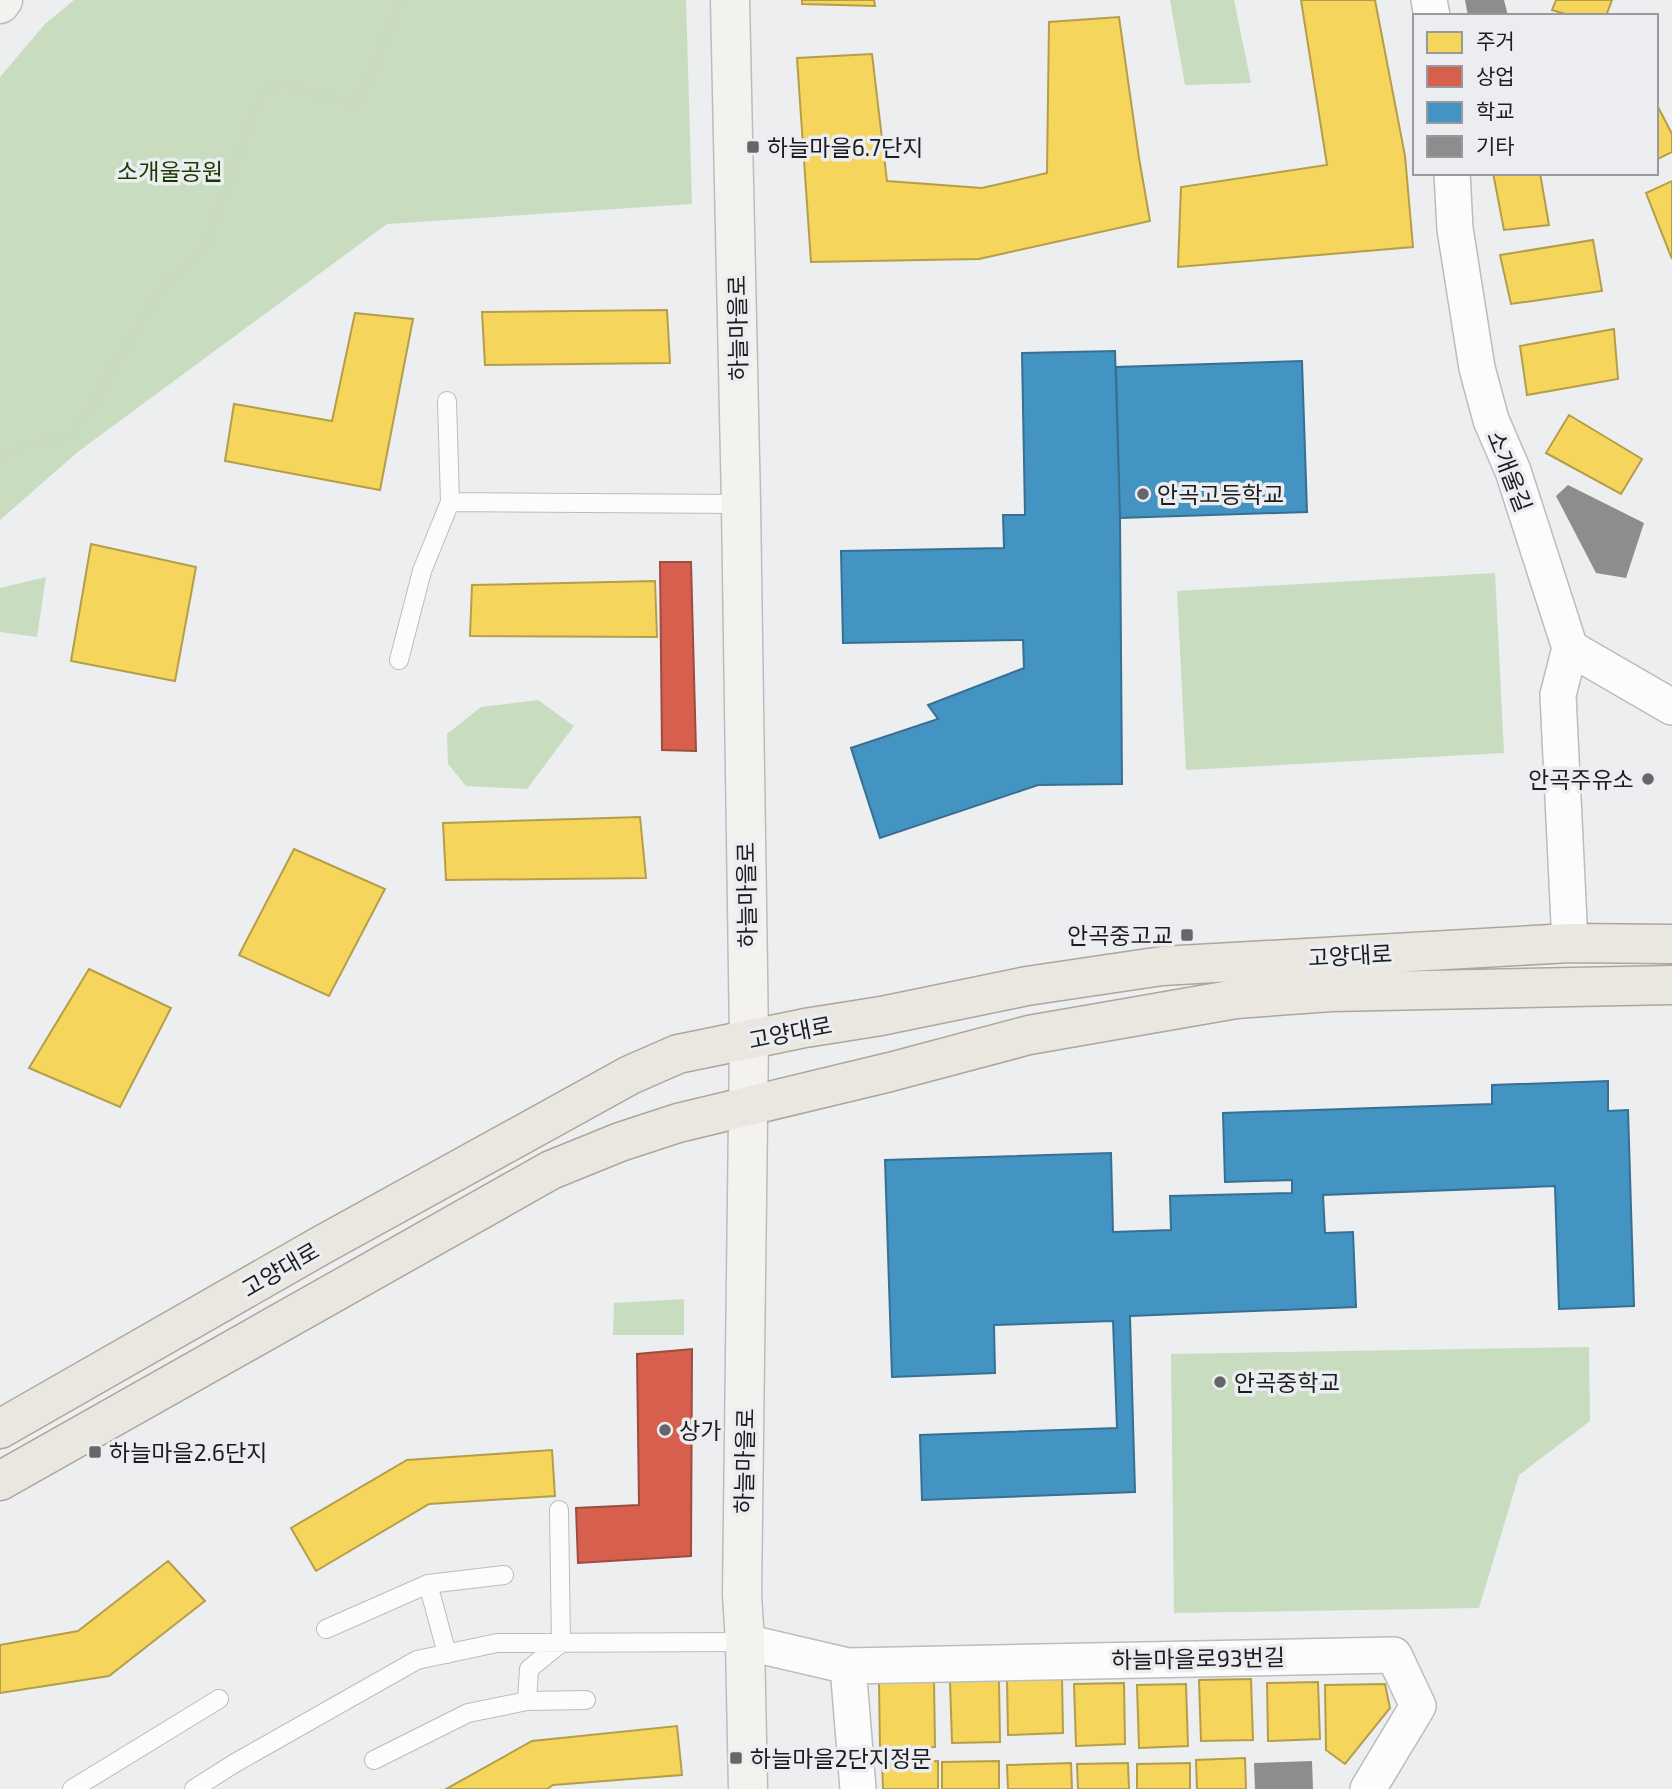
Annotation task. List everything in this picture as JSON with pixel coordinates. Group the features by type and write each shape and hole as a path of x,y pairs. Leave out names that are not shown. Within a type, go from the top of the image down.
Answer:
{"main road":[{"name":"하늘마을로","path":"730,0 749,1040 742,1595 748,1789"},
{"name":"고양대로","path":"0,1429 320,1246 630,1075 678,1054 1027,986 1162,966 1570,943 1672,944"},
{"name":"고양대로","path":"0,1481 551,1170 620,1142 678,1123 748,1108 1029,1035 1236,999 1331,992 1672,985"}],"street":[{"name":"소개울길","path":"1452,175 1455,229 1477,368 1491,420 1513,471 1570,648"},
{"path":"1570,943 1558,695 1570,648 1672,707"},
{"name":"하늘마을로93번길","path":"745,1642 848,1665 1394,1654 1418,1706 1368,1789"},
{"path":"848,1665 858,1789"}],"lane":[{"path":"399,660 422,571 450,502 447,401"},
{"path":"450,502 741,504"},
{"path":"559,1510 561,1643"},
{"path":"326,1629 428,1584 504,1575"},
{"path":"428,1584 447,1654"},
{"path":"194,1789 417,1660 497,1643 745,1642"},
{"path":"527,1701 528,1669 561,1643"},
{"path":"72,1789 219,1699"},
{"path":"374,1760 468,1713 527,1701 586,1700"}],"path":[{"path":"0,457 25,445 73,436 164,284 204,248 260,98 277,82 330,98 358,103 400,0"}],"green space":[{"name":"소개울공원","path":"74,0 686,0 692,204 387,224 79,451 0,520 0,77 45,24"},
{"path":"1170,0 1234,0 1251,83 1185,85"},
{"path":"1495,573 1504,753 1186,770 1177,591"},
{"path":"46,577 37,637 0,632 0,588"},
{"path":"538,700 574,726 527,789 466,786 448,764 447,734 481,707"},
{"path":"684,1299 684,1335 613,1335 614,1303"},
{"path":"1589,1347 1590,1421 1519,1475 1479,1608 1174,1613 1171,1354"}],"building: 주거":[{"path":"802,0 874,0 875,6 802,4"},
{"path":"1301,0 1375,0 1405,156 1413,247 1178,267 1181,187 1327,165"},
{"path":"1556,0 1612,0 1607,14 1565,14 1552,10"},
{"path":"1119,17 1150,221 979,259 811,262 797,58 872,54 887,181 982,188 1047,173 1049,22"},
{"path":"1658,107 1672,134 1672,152 1658,159"},
{"path":"1493,175 1540,175 1549,225 1504,230"},
{"path":"1672,181 1672,259 1646,193"},
{"path":"1593,240 1602,291 1511,304 1500,255"},
{"path":"667,310 670,363 485,365 482,312"},
{"path":"355,313 413,319 380,490 225,461 234,404 332,421"},
{"path":"1614,329 1618,379 1527,395 1520,346"},
{"path":"1569,415 1642,459 1621,494 1546,453"},
{"path":"91,544 196,567 175,681 71,661"},
{"path":"655,581 657,637 470,636 472,585"},
{"path":"640,817 646,878 446,880 443,823"},
{"path":"294,849 385,889 329,996 239,955"},
{"path":"89,969 171,1008 120,1107 29,1068"},
{"path":"552,1450 555,1496 429,1504 316,1571 291,1528 407,1460"},
{"path":"168,1561 205,1601 109,1676 0,1693 0,1645 78,1631"},
{"path":"1062,1678 1063,1733 1008,1735 1007,1679"},
{"path":"1251,1679 1253,1740 1201,1741 1199,1680"},
{"path":"934,1680 935,1747 880,1748 879,1682"},
{"path":"999,1680 1000,1742 952,1743 950,1681"},
{"path":"1318,1682 1320,1739 1268,1741 1267,1683"},
{"path":"1124,1683 1125,1744 1076,1746 1074,1684"},
{"path":"1186,1684 1188,1746 1139,1748 1137,1685"},
{"path":"1385,1684 1390,1708 1345,1764 1326,1750 1325,1685"},
{"path":"677,1726 682,1775 553,1785 547,1789 446,1789 532,1741"},
{"path":"1245,1758 1246,1789 1197,1789 1196,1760"},
{"path":"938,1761 938,1789 883,1789 882,1763"},
{"path":"999,1761 999,1789 942,1789 942,1762"},
{"path":"1071,1763 1072,1789 1008,1789 1007,1765"},
{"path":"1128,1763 1129,1789 1078,1789 1077,1764"},
{"path":"1190,1763 1190,1789 1137,1789 1137,1764"}],"building: 상업":[{"path":"660,562 691,562 696,751 662,750"},
{"name":"상가","path":"692,1349 691,1556 578,1563 576,1508 639,1505 637,1354"}],"building: 학교":[{"path":"1115,351 1120,518 1122,784 1038,785 880,838 851,748 938,719 928,705 1024,668 1023,640 843,643 841,551 1004,548 1003,515 1025,515 1022,353"},
{"path":"1302,361 1307,512 1120,518 1116,367"},
{"path":"1608,1081 1608,1111 1628,1110 1634,1306 1559,1309 1555,1186 1323,1195 1325,1233 1353,1232 1356,1307 1130,1316 1135,1492 922,1500 920,1435 1117,1428 1113,1321 994,1325 995,1373 892,1377 885,1160 1111,1153 1113,1232 1171,1230 1170,1196 1292,1193 1292,1180 1225,1182 1223,1113 1492,1104 1492,1085"}],"building: 기타":[{"path":"1465,0 1504,0 1508,14 1468,14"},
{"path":"1568,485 1644,523 1626,578 1596,573 1556,496"},
{"path":"1312,1761 1313,1789 1255,1789 1254,1763"}],"place":[{"name":"하늘마을6.7단지","path":"753,147"},
{"name":"안곡고등학교","path":"1143,494"},
{"name":"안곡주유소","path":"1648,779"},
{"name":"안곡중고교","path":"1187,935"},
{"name":"안곡중학교","path":"1220,1382"},
{"name":"상가","path":"665,1430"},
{"name":"하늘마을2.6단지","path":"95,1452"},
{"name":"하늘마을2단지정문","path":"736,1758"}]}
